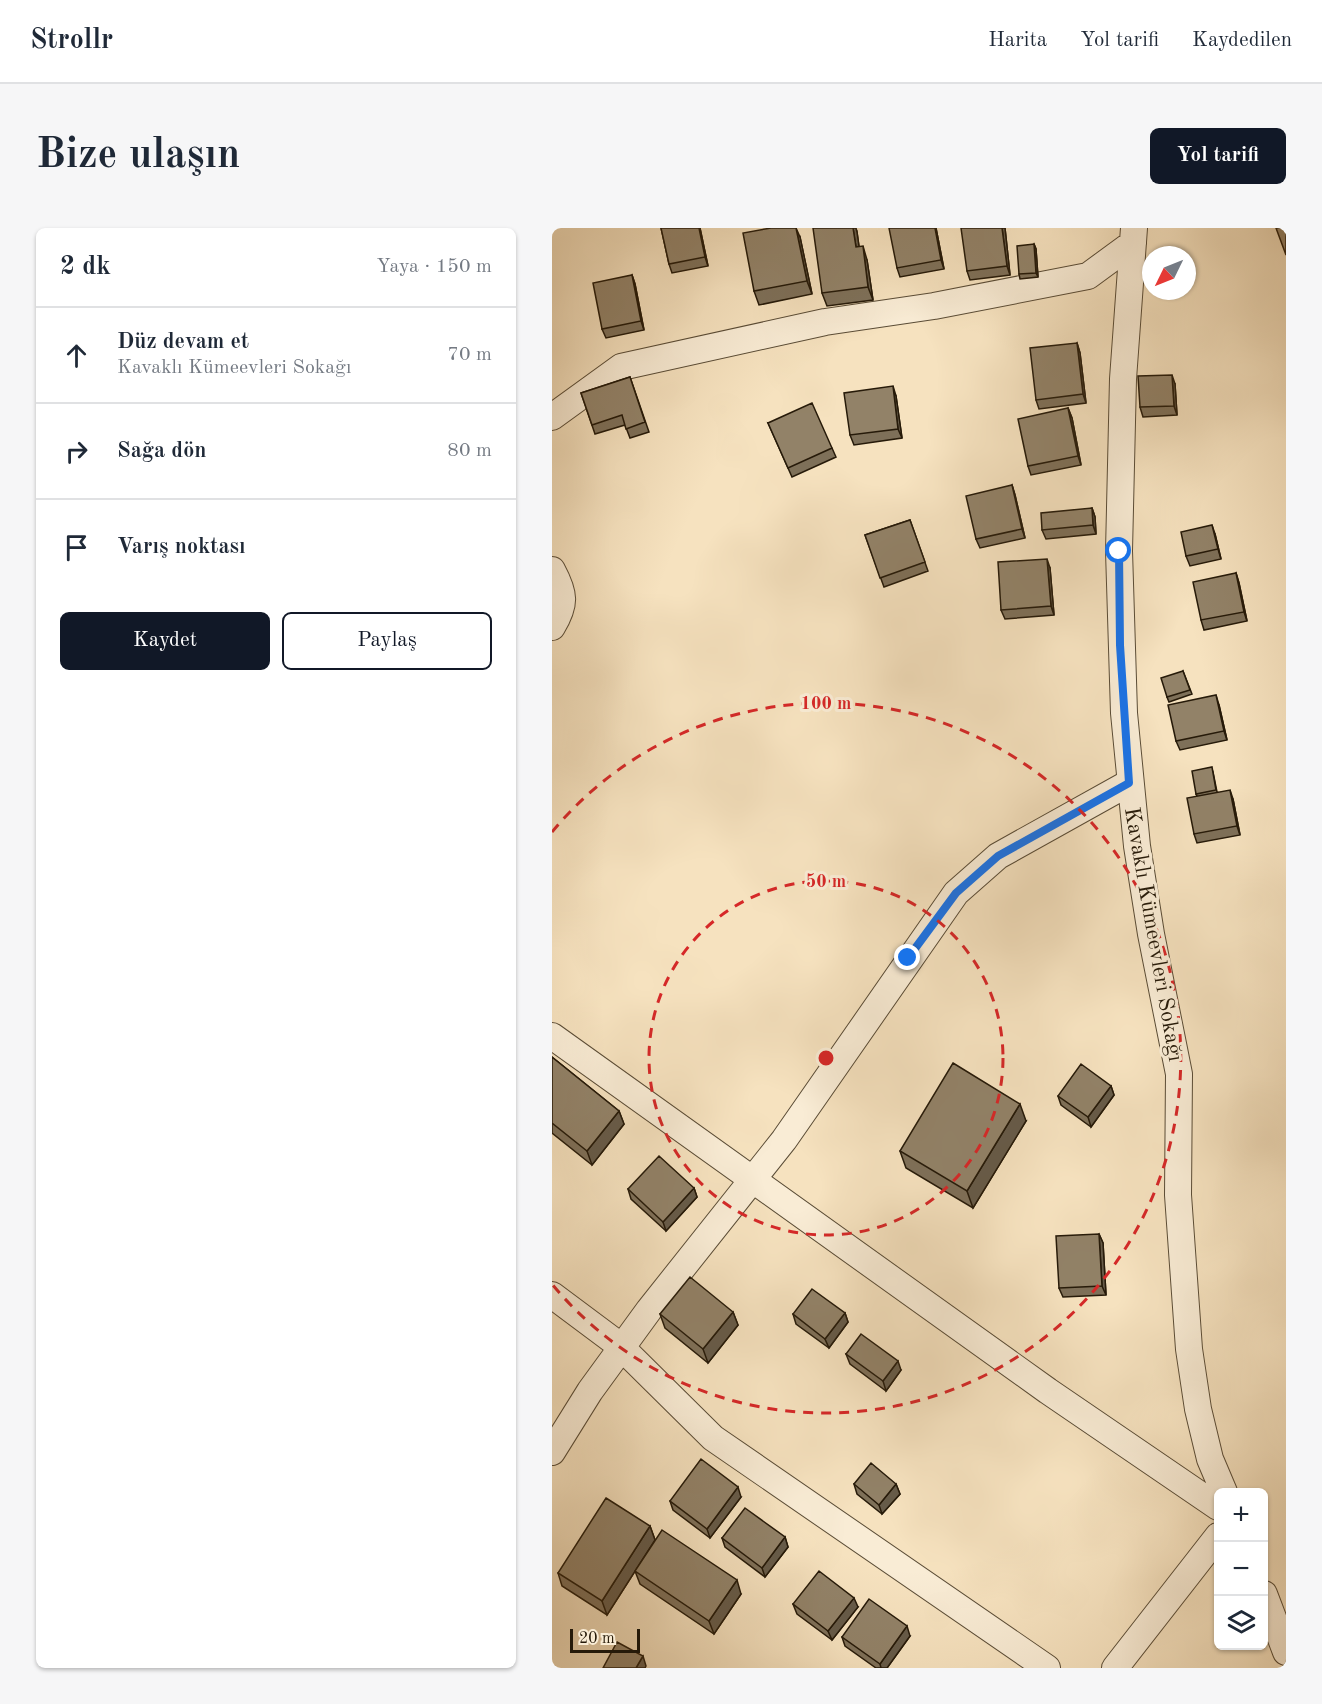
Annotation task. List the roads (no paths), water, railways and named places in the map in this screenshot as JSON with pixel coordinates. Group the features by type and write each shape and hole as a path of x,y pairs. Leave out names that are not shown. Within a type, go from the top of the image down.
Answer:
{"street":[{"path":"552,417 621,367 825,322 934,306 1088,276 1134,235"},
{"name":"Kavaklı Kümeevleri Sokağı","path":"1134,235 1123,379 1119,551 1120,645 1129,783 1151,934 1171,1024 1179,1074 1178,1195 1190,1349 1198,1409 1210,1459 1222,1488"},
{"path":"552,570 562,588 562,610 552,627"},
{"path":"552,1452 622,1348 708,1234 754,1178 956,893 998,856 1129,783"},
{"path":"552,1036 754,1178 1048,1391 1214,1504"},
{"path":"552,1295 622,1348 713,1438 1047,1668"},
{"path":"1114,1668 1214,1541"},
{"path":"1264,1596 1286,1652"}]}
